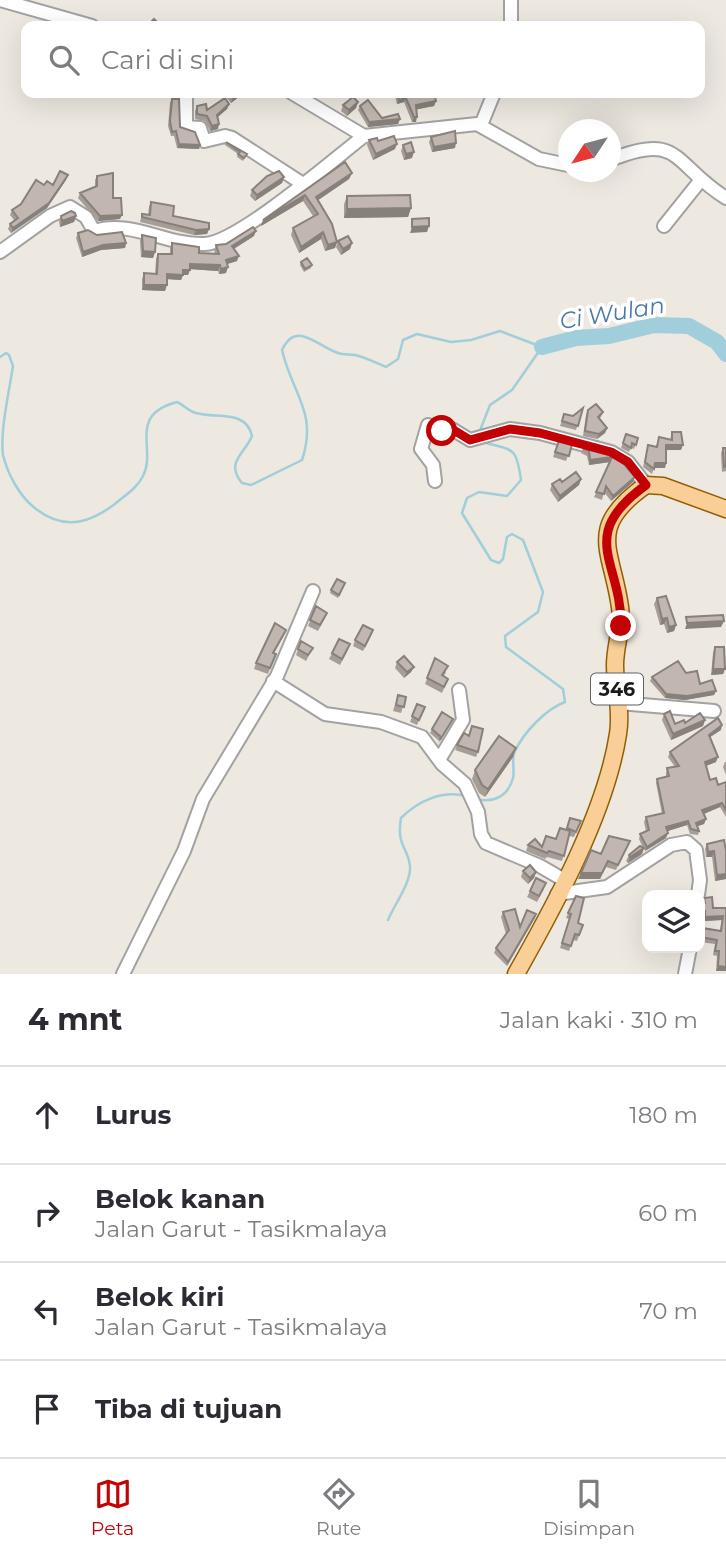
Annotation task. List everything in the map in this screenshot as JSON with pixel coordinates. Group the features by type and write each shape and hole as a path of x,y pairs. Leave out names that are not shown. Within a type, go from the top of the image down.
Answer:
{"main road":[{"path":"646,485 663,486 726,509"},
{"name":"346","path":"516,974 594,816 610,768 618,735 619,703 615,664 621,617 607,558 607,534 622,504 646,485"}],"street":[{"path":"0,0 75,21"},
{"path":"511,0 511,21"},
{"path":"186,98 185,127 200,128 204,141 225,136 232,138 303,184"},
{"path":"300,98 364,136"},
{"path":"481,125 492,98"},
{"path":"0,252 50,215 70,207 86,217 94,231 112,226 209,243 247,224 364,136 481,125 539,159 558,163"},
{"path":"621,156 645,147 661,148 676,155 700,181 726,198"},
{"path":"664,226 700,181"},
{"path":"435,481 433,465 421,449 426,425 443,432 452,429 468,440 510,429 524,430 611,452 628,462 646,485"},
{"path":"124,974 184,852 203,799 273,681 313,592"},
{"path":"273,681 325,715 381,722 415,733 427,742 439,760 462,779 472,798 481,834 486,843 540,866 578,892 607,887 671,845 687,842 696,850 699,890"},
{"path":"439,760 463,720 459,690"},
{"path":"619,703 714,711"},
{"path":"563,881 578,892"},
{"path":"685,974 689,953"}],"building":[{"path":"225,98 229,104 217,115 219,124 212,126 207,116 197,114 197,106 206,104 207,110"},
{"path":"352,98 358,102 349,110 343,105"},
{"path":"406,98 435,98 436,101 416,105 417,117 414,117"},
{"path":"172,99 179,99 180,127 195,132 200,145 179,144 176,131 172,132 170,121"},
{"path":"368,100 382,118 398,114 400,119 369,122 360,106"},
{"path":"455,131 456,143 434,147 431,137"},
{"path":"394,136 397,144 376,154 369,140 377,138 378,141"},
{"path":"226,142 247,154 244,158"},
{"path":"411,142 414,152 406,154 403,145"},
{"path":"345,162 352,173 316,197 332,224 337,242 328,245 323,232 301,247 293,228 318,214 305,195 263,220"},
{"path":"60,171 68,175 49,203 13,228 10,224 18,218 12,210 21,204 36,180 44,185 47,181 53,185"},
{"path":"279,171 284,177 257,195 252,190 267,176"},
{"path":"113,173 113,198 121,198 122,215 100,216 80,193 97,186 97,176"},
{"path":"410,195 411,208 347,209 347,196"},
{"path":"151,202 174,206 173,216 209,223 209,229 196,230 142,217 142,214 150,215"},
{"path":"71,211 76,216 62,221 61,216"},
{"path":"429,218 429,226 412,227 412,219"},
{"path":"253,227 256,231 232,246 239,256 226,260 228,267 221,269 220,265 190,264 190,270 183,270 183,275 167,274 167,285 144,285 144,273 157,274 158,254 172,254 172,243 199,247 199,253 219,254 216,245 226,244"},
{"path":"88,230 97,235 122,232 126,243 103,245 83,252 78,233"},
{"path":"142,235 156,238 155,252 143,251"},
{"path":"348,236 352,243 343,249 338,241"},
{"path":"307,258 312,265 305,269 301,262"},
{"path":"596,404 603,412 598,417 607,428 599,434 585,431 588,410"},
{"path":"583,408 578,426 562,421 564,414 573,416"},
{"path":"672,432 681,432 683,445 666,445 666,463 655,463 654,469 645,462 648,445 657,447 659,437 672,440"},
{"path":"626,434 638,438 636,445 632,443 631,448 623,443"},
{"path":"559,441 572,444 569,456 555,452"},
{"path":"583,448 609,455 624,464 635,477 613,496 606,486 604,494 596,492 612,457 590,460 589,451"},
{"path":"723,448 726,448 724,467"},
{"path":"576,472 581,479 560,496 552,484 560,479 562,482"},
{"path":"337,579 345,583 339,595 331,590"},
{"path":"666,596 676,625 669,627 667,618 662,619 657,598"},
{"path":"316,606 327,613 320,625 310,620"},
{"path":"723,615 724,621 687,623 686,617"},
{"path":"275,623 286,630 273,653 276,654 270,668 256,663"},
{"path":"363,625 373,630 365,646 355,640"},
{"path":"339,639 350,644 342,659 332,653"},
{"path":"301,641 313,648 308,655 298,649"},
{"path":"715,647 724,647 725,669 713,669"},
{"path":"404,656 414,667 407,672 397,662"},
{"path":"435,658 448,666 442,675 448,679 444,687 427,678"},
{"path":"678,661 686,673 697,671 700,684 712,680 716,691 687,696 666,694 652,677"},
{"path":"398,695 406,697 404,707 396,705"},
{"path":"417,704 425,707 419,720 412,716"},
{"path":"670,711 675,724 684,720 685,723 700,713 705,720 673,734 664,714"},
{"path":"442,712 453,719 440,740 441,737 432,729"},
{"path":"718,718 722,725 709,735 718,757 705,762 710,780 716,778 718,785 726,782 726,810 722,803 702,810 706,819 696,823 699,831 691,829 688,821 666,827 668,833 647,847 640,834 649,830 646,817 664,813 657,779 669,776 667,768 679,766 670,752"},
{"path":"472,726 483,729 478,752 457,745 464,733 469,736"},
{"path":"499,736 516,748 488,789 482,785 475,770"},
{"path":"570,818 581,821 576,832 567,828"},
{"path":"560,828 570,831 564,856 528,845 535,839 542,847 546,836 556,839"},
{"path":"609,836 630,841 618,865 608,861 602,873 581,873 591,850 601,854"},
{"path":"724,840 726,874 717,875 714,851 708,852 707,844"},
{"path":"640,846 644,848 630,857 629,855"},
{"path":"530,865 536,872 530,878 523,871"},
{"path":"536,878 546,883 539,896 530,891"},
{"path":"576,896 584,898 578,923 583,925 579,935 575,934 571,946 562,943 571,914 568,913"},
{"path":"712,897 713,908 726,908 726,967 718,966 719,951 715,951 717,940 705,938 705,928 721,931 723,916 705,917 705,898"},
{"path":"515,909 520,927 527,910 536,914 508,962 496,948 509,930 503,912"}],"waterway":[{"name":"Ci Wulan","path":"542,347 576,338 609,336 654,325 689,326 717,342 726,354"},
{"name":"Ci Wulan","path":"0,357 6,353 9,355 13,366 3,435 5,463 11,478 25,498 36,509 59,521 91,518 134,489 146,466 148,424 153,415 162,408 177,402 196,413 237,418 249,428 252,436 235,469 242,483 251,485 302,460 307,429 305,416 282,350 294,337 308,338 338,353 359,356 386,367 398,359 403,340 417,334 451,342 471,340 500,331 542,347 512,390 490,405 479,433"},
{"path":"476,799 494,799 508,790 513,778 514,754 519,744 543,716 565,702 563,689 506,647 505,636 538,612 543,592 523,540 512,534 507,537 503,559 499,563 491,560 462,513 467,498 479,492 507,496 521,480 515,455 507,449 483,442"},
{"path":"388,920 410,873 400,835 401,818 431,798 466,796"}],"route":[{"path":"442,431 452,429 470,440 510,429 530,431 611,452 634,468 646,485 629,497 616,512 606,540 607,558 618,593 621,626"}]}
